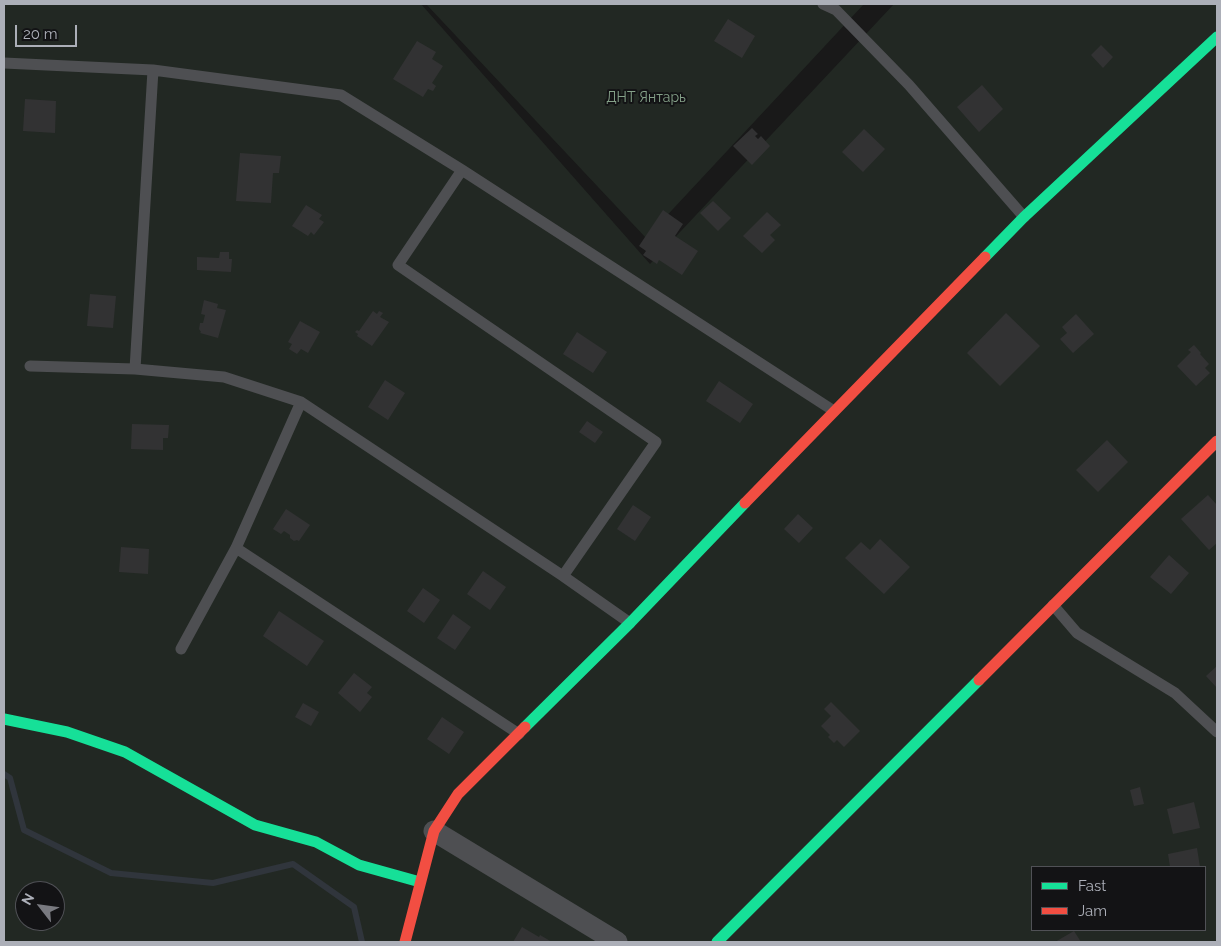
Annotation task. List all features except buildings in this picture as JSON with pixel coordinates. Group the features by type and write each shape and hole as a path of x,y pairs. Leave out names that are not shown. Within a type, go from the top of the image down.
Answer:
{"street":[{"path":"405,942 434,831 458,794 630,623 1024,217 1217,37"},
{"path":"717,942 1217,441"},
{"path":"4,719 67,732 125,752 254,825 316,842 359,866 420,882"},
{"path":"434,831 617,942"}],"lane":[{"path":"823,4 836,10 909,86 1024,217"},
{"path":"4,62 153,70 341,95 462,170 834,411"},
{"path":"135,369 153,70"},
{"path":"462,170 398,265 656,442 562,576"},
{"path":"30,366 135,369 224,377 301,402 630,623"},
{"path":"181,649 236,548 301,402"},
{"path":"236,548 519,734"},
{"path":"1053,606 1077,633 1175,693 1217,732"}],"green space":[{"path":"4,4 421,4 650,264 894,4 1217,4 1217,942 4,942"},
{"name":"ДНТ Янтарь","path":"426,4 864,4 646,238"}],"waterway":[{"path":"4,774 10,778 24,830 111,873 213,883 293,864 354,907 362,942"}],"traffic: fast":[{"path":"985,257 1024,217 1217,37"},
{"path":"525,727 630,623 745,503"},
{"path":"717,942 979,680"},
{"path":"4,719 67,732 125,752 255,825 316,842 359,865 420,882"}],"traffic: jam":[{"path":"745,503 985,257"},
{"path":"979,680 1217,441"},
{"path":"405,942 434,831 458,794 525,727"}]}
